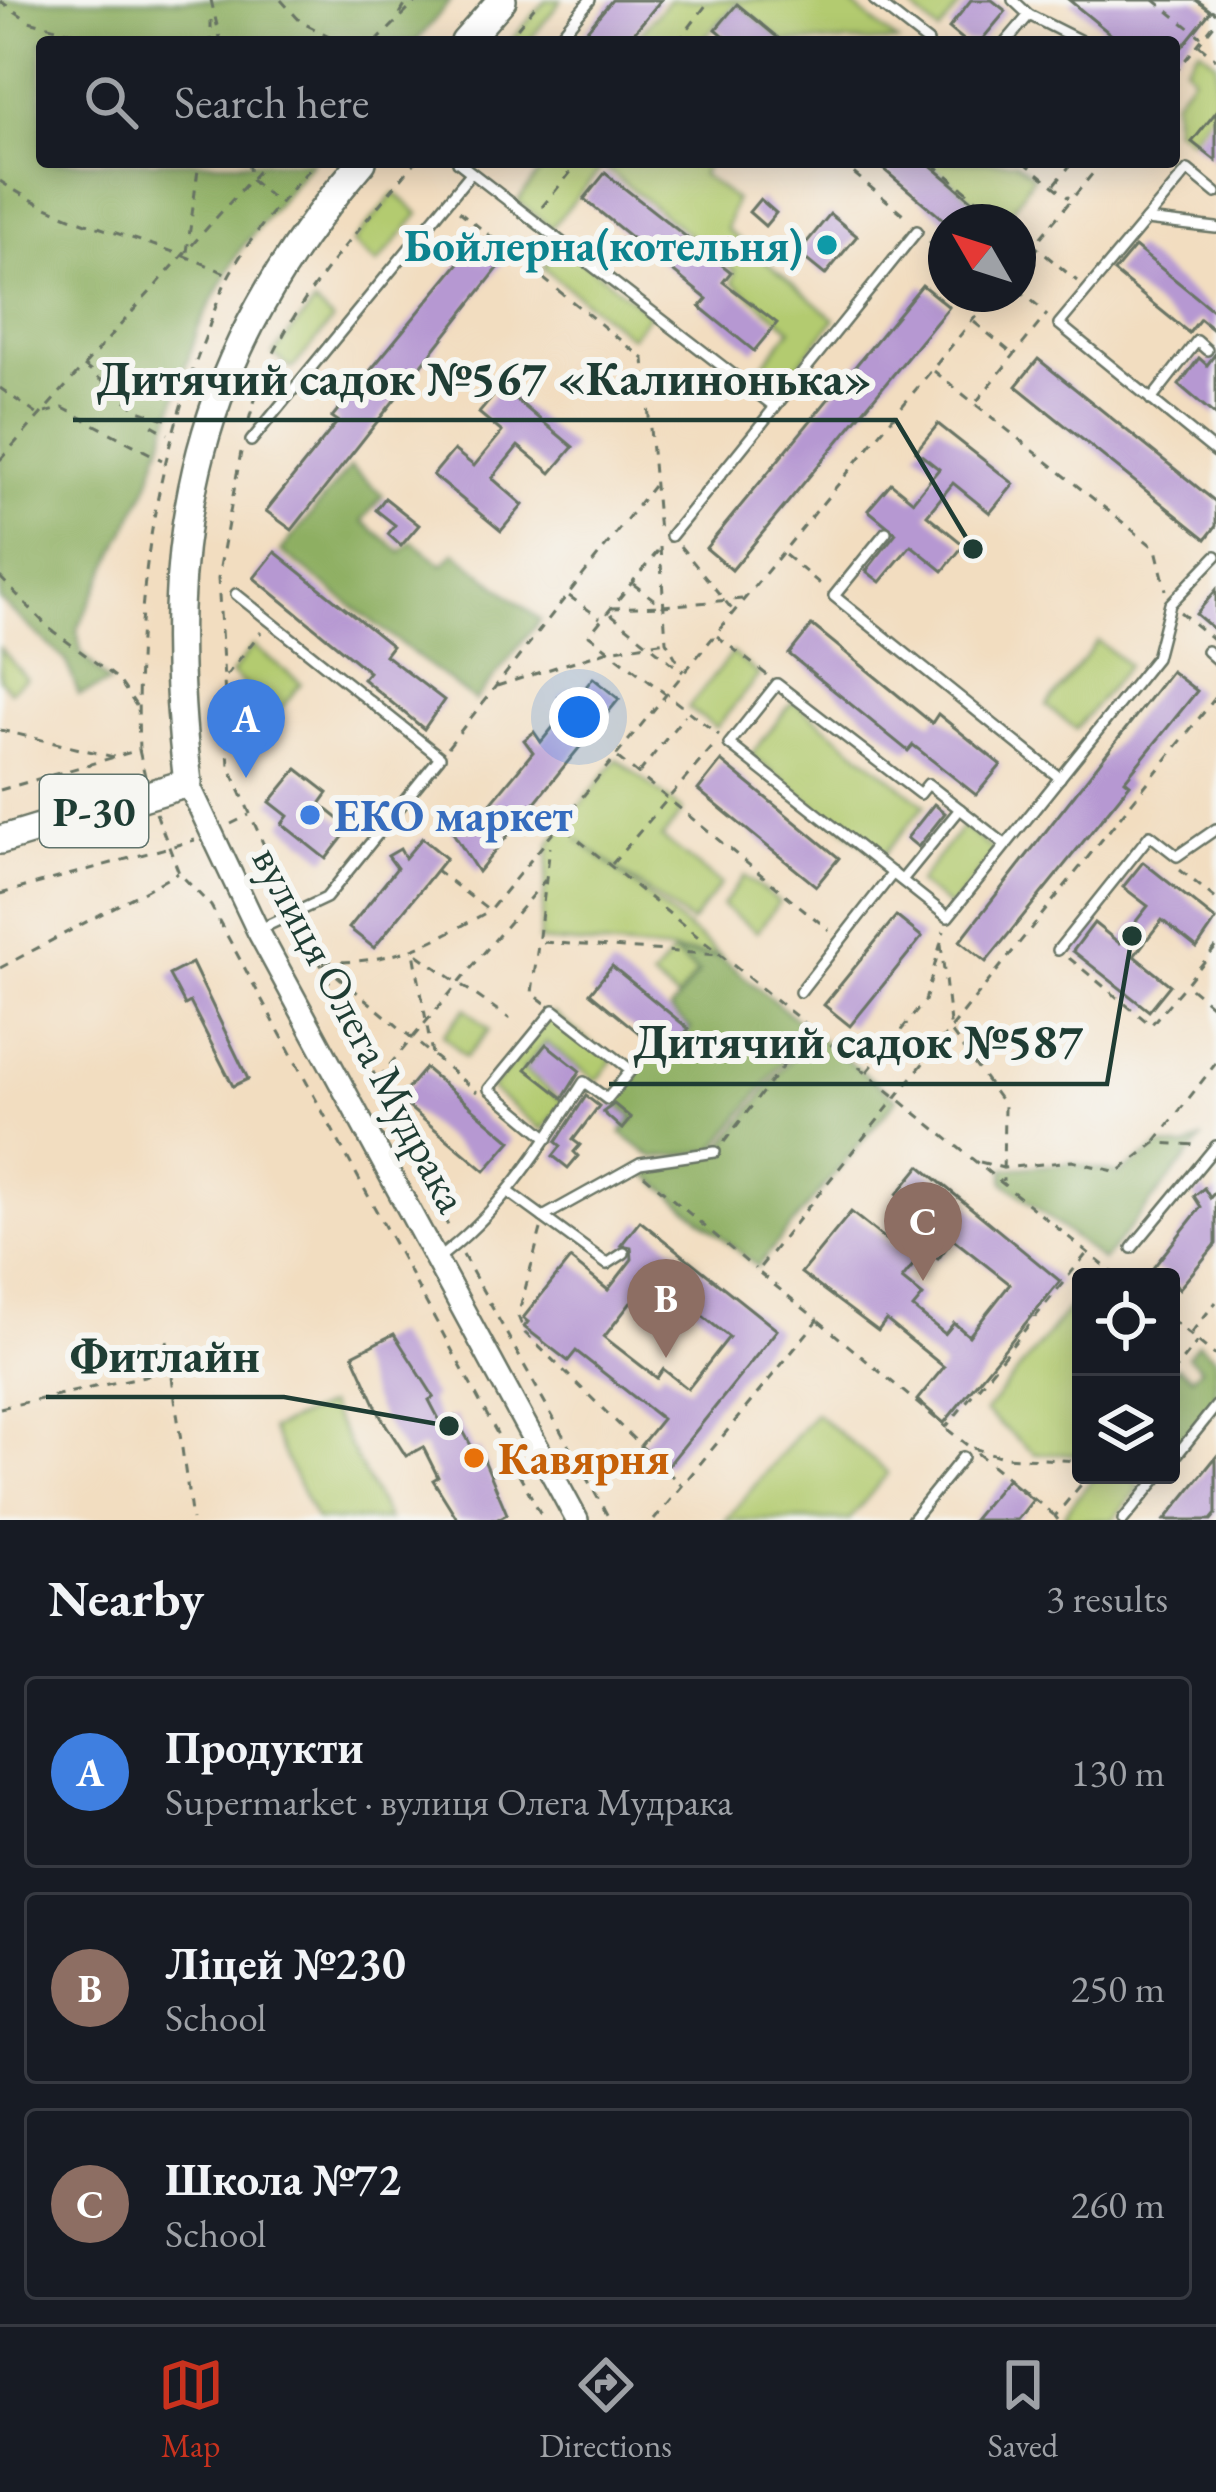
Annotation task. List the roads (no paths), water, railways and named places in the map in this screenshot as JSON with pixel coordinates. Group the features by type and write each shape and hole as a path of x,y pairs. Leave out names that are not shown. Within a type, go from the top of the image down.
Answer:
{"main road":[{"path":"470,36 502,0"},
{"name":"вулиця Олега Мудрака","path":"188,783 175,650 177,582 206,430 247,322 287,255 357,168"},
{"name":"Р-30","path":"0,840 188,783"}],"street":[{"name":"вулиця Олега Мудрака","path":"188,783 258,931 577,1520"}],"lane":[{"path":"560,36 590,0"},
{"path":"874,0 920,36"},
{"path":"1013,0 1029,15 1071,36"},
{"path":"1011,36 1029,15"},
{"path":"466,168 775,407"},
{"path":"1216,193 1188,170 1059,324 1216,452"},
{"path":"251,442 471,172"},
{"path":"1146,220 1216,227"},
{"path":"671,536 917,231"},
{"path":"1151,400 1197,341 1208,350"},
{"path":"886,532 835,596 1060,778"},
{"path":"1006,845 928,784 920,794 777,683 725,741 948,917 1060,778 1156,658 1170,604 1216,556"},
{"path":"236,594 440,757 326,898 258,931"},
{"path":"800,992 960,808"},
{"path":"1058,950 1150,835 1177,856 1216,829"},
{"path":"436,1260 510,1193 548,1138 584,1082 607,1100 631,1070 554,1010 489,1089 548,1138"},
{"path":"1132,1248 1216,1146"},
{"path":"544,1217 634,1167 715,1152"},
{"path":"510,1193 608,1264 624,1253"},
{"path":"1180,1451 1216,1406"},
{"path":"912,1520 963,1457"},
{"path":"1124,1520 1153,1484"}],"place":[{"name":"Бойлерна(котельня)","path":"827,245"},
{"name":"Дитячий садок №567 «Калинонька»","path":"973,549"},
{"name":"Продукти","path":"246,778"},
{"name":"ЕКО маркет","path":"310,815"},
{"name":"Дитячий садок №587","path":"1132,936"},
{"name":"Школа №72","path":"923,1281"},
{"name":"Ліцей №230","path":"666,1358"},
{"name":"Фитлайн","path":"449,1426"},
{"name":"Кавярня","path":"474,1458"}]}
